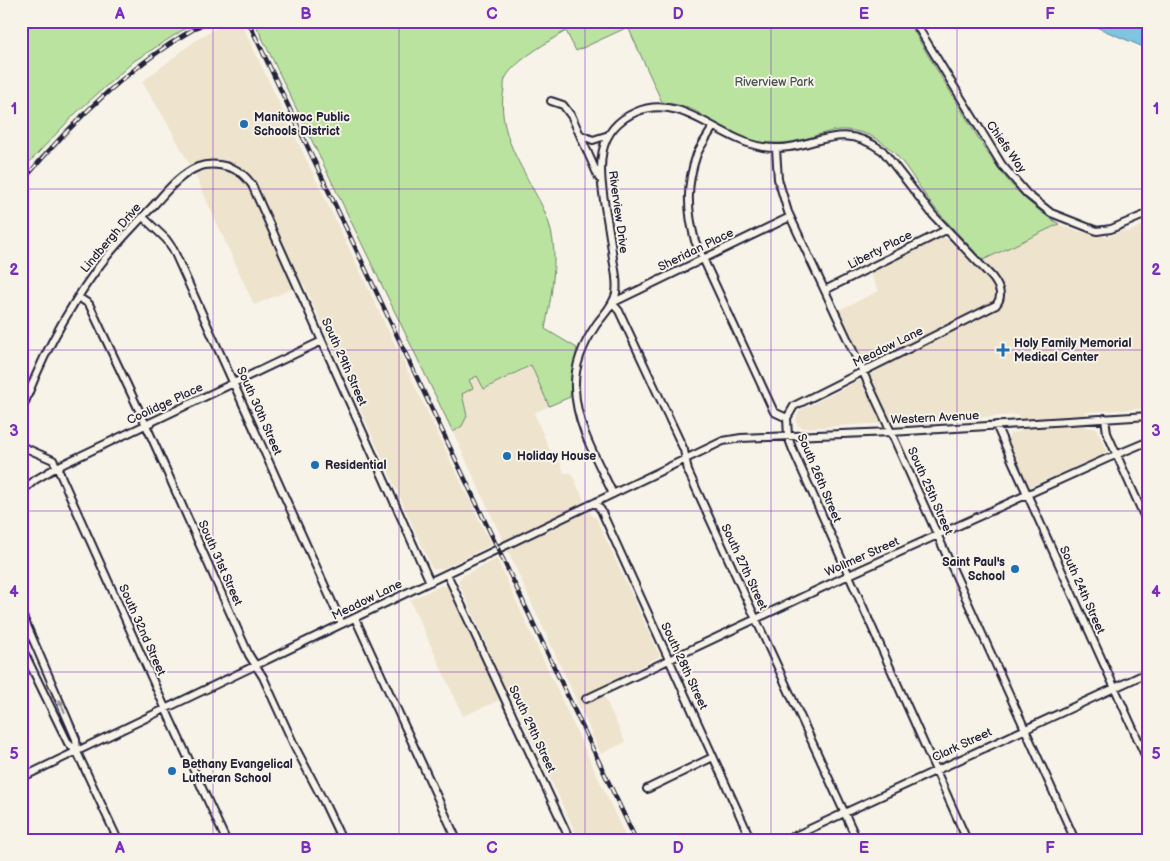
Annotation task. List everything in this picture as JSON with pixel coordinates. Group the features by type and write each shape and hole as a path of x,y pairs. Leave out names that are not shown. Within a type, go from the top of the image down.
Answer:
{"street":[{"name":"Chiefs Way","path":"914,21 1002,165 1013,179 1043,207 1061,218 1102,231 1126,224 1149,213"},
{"path":"552,102 563,105 572,117 601,182"},
{"name":"Riverview Drive","path":"613,494 582,426 575,390 575,377 580,357 596,325 612,304 616,293 616,273 601,182 600,160 609,136 625,118 635,112 650,107 673,108 693,115 713,128 742,142 776,149 801,145 839,135 851,136 872,143 882,151 946,230 995,281 999,289 1000,299"},
{"path":"713,128 698,153 688,192 689,217 695,241 774,412 787,418"},
{"path":"580,135 593,140 609,136"},
{"name":"South 25th Street","path":"776,149 778,179 790,216 891,432 1075,840"},
{"name":"Lindbergh Drive","path":"21,413 59,330 98,268 143,217 186,174 199,166 223,165"},
{"name":"South 29th Street","path":"223,165 242,174 252,185 430,582"},
{"name":"Sheridan Place","path":"612,304 790,216"},
{"name":"South 30th Street","path":"143,217 173,249 342,624"},
{"name":"Liberty Place","path":"825,290 946,230"},
{"name":"South 31st Street","path":"78,297 89,304 255,666 263,677 295,747 342,840"},
{"name":"Meadow Lane","path":"787,418 794,406 993,307 998,304 1000,299"},
{"name":"South 27th Street","path":"612,304 619,311 684,450 688,472 856,840"},
{"name":"Coolidge Place","path":"21,492 35,480 57,467 322,341"},
{"name":"Western Avenue","path":"723,442 742,438 891,432 1149,416"},
{"name":"South 26th Street","path":"787,418 788,437 968,840"},
{"path":"1105,418 1106,431 1149,527"},
{"name":"South 24th Street","path":"996,426 1149,764"},
{"name":"Wollmer Street","path":"586,699 849,575 1149,441"},
{"name":"Meadow Lane","path":"21,778 723,442"},
{"path":"21,446 53,460 57,467"},
{"name":"South 32nd Street","path":"57,467 226,840"},
{"name":"South 28th Street","path":"596,503 601,510 751,840"},
{"name":"South 29th Street","path":"447,574 570,840"},
{"path":"21,612 76,739 77,752"},
{"path":"355,618 457,840"},
{"path":"21,646 68,743 77,752 118,840"},
{"name":"Clark Street","path":"786,840 1149,672"},
{"path":"647,789 713,757"}],"shaded area":[{"path":"228,21 240,21 491,545 441,569 433,569 431,566 304,284 254,305 197,179 168,124 142,82 195,41"},
{"name":"Holy Family Memorial Medical Center","path":"1149,222 1149,408 1086,412 1086,428 1096,428 1107,451 1104,454 1029,487 1007,439 1011,433 1020,432 1018,415 804,428 797,425 796,420 799,411 875,372 870,362 862,360 839,310 879,291 870,273 942,237 948,239 973,265 1058,224 1077,231 1107,237 1123,231 1129,232"},
{"path":"531,365 549,406 534,413 551,453 556,451 564,473 571,473 591,515 596,518 660,656 600,687 625,742 601,754 453,432 462,426 461,394 469,380 477,376 484,389"},
{"path":"497,559 627,840 579,840 511,695 463,716 410,600 440,586 447,586 476,650 487,645 458,581 462,576"}],"green space":[{"path":"21,21 197,21 134,61 76,113 21,171"},
{"name":"Riverview Park","path":"254,21 908,21 981,143 1002,173 1027,200 1059,224 983,260 934,207 898,157 876,139 862,133 836,130 786,143 766,143 745,139 691,109 662,102 628,27 576,51 566,31 533,52 510,71 504,81 503,111 506,132 542,206 553,239 552,291 545,329 577,348 570,397 549,406 531,365 484,389 477,376 469,380 473,388 462,394 467,416 462,426 453,432"}],"water":[{"path":"1082,21 1149,21 1149,50 1141,46"}],"railway":[{"path":"21,183 62,136 130,73 155,54 208,21"},
{"path":"248,21 636,840"}],"place":[{"name":"Manitowoc Public Schools District","path":"244,124"},
{"name":"Holy Family Memorial Medical Center","path":"1003,350"},
{"name":"Holiday House","path":"507,456"},
{"name":"Residential","path":"315,465"},
{"name":"Saint Paul's School","path":"1015,569"},
{"name":"Bethany Evangelical Lutheran School","path":"172,771"}]}
